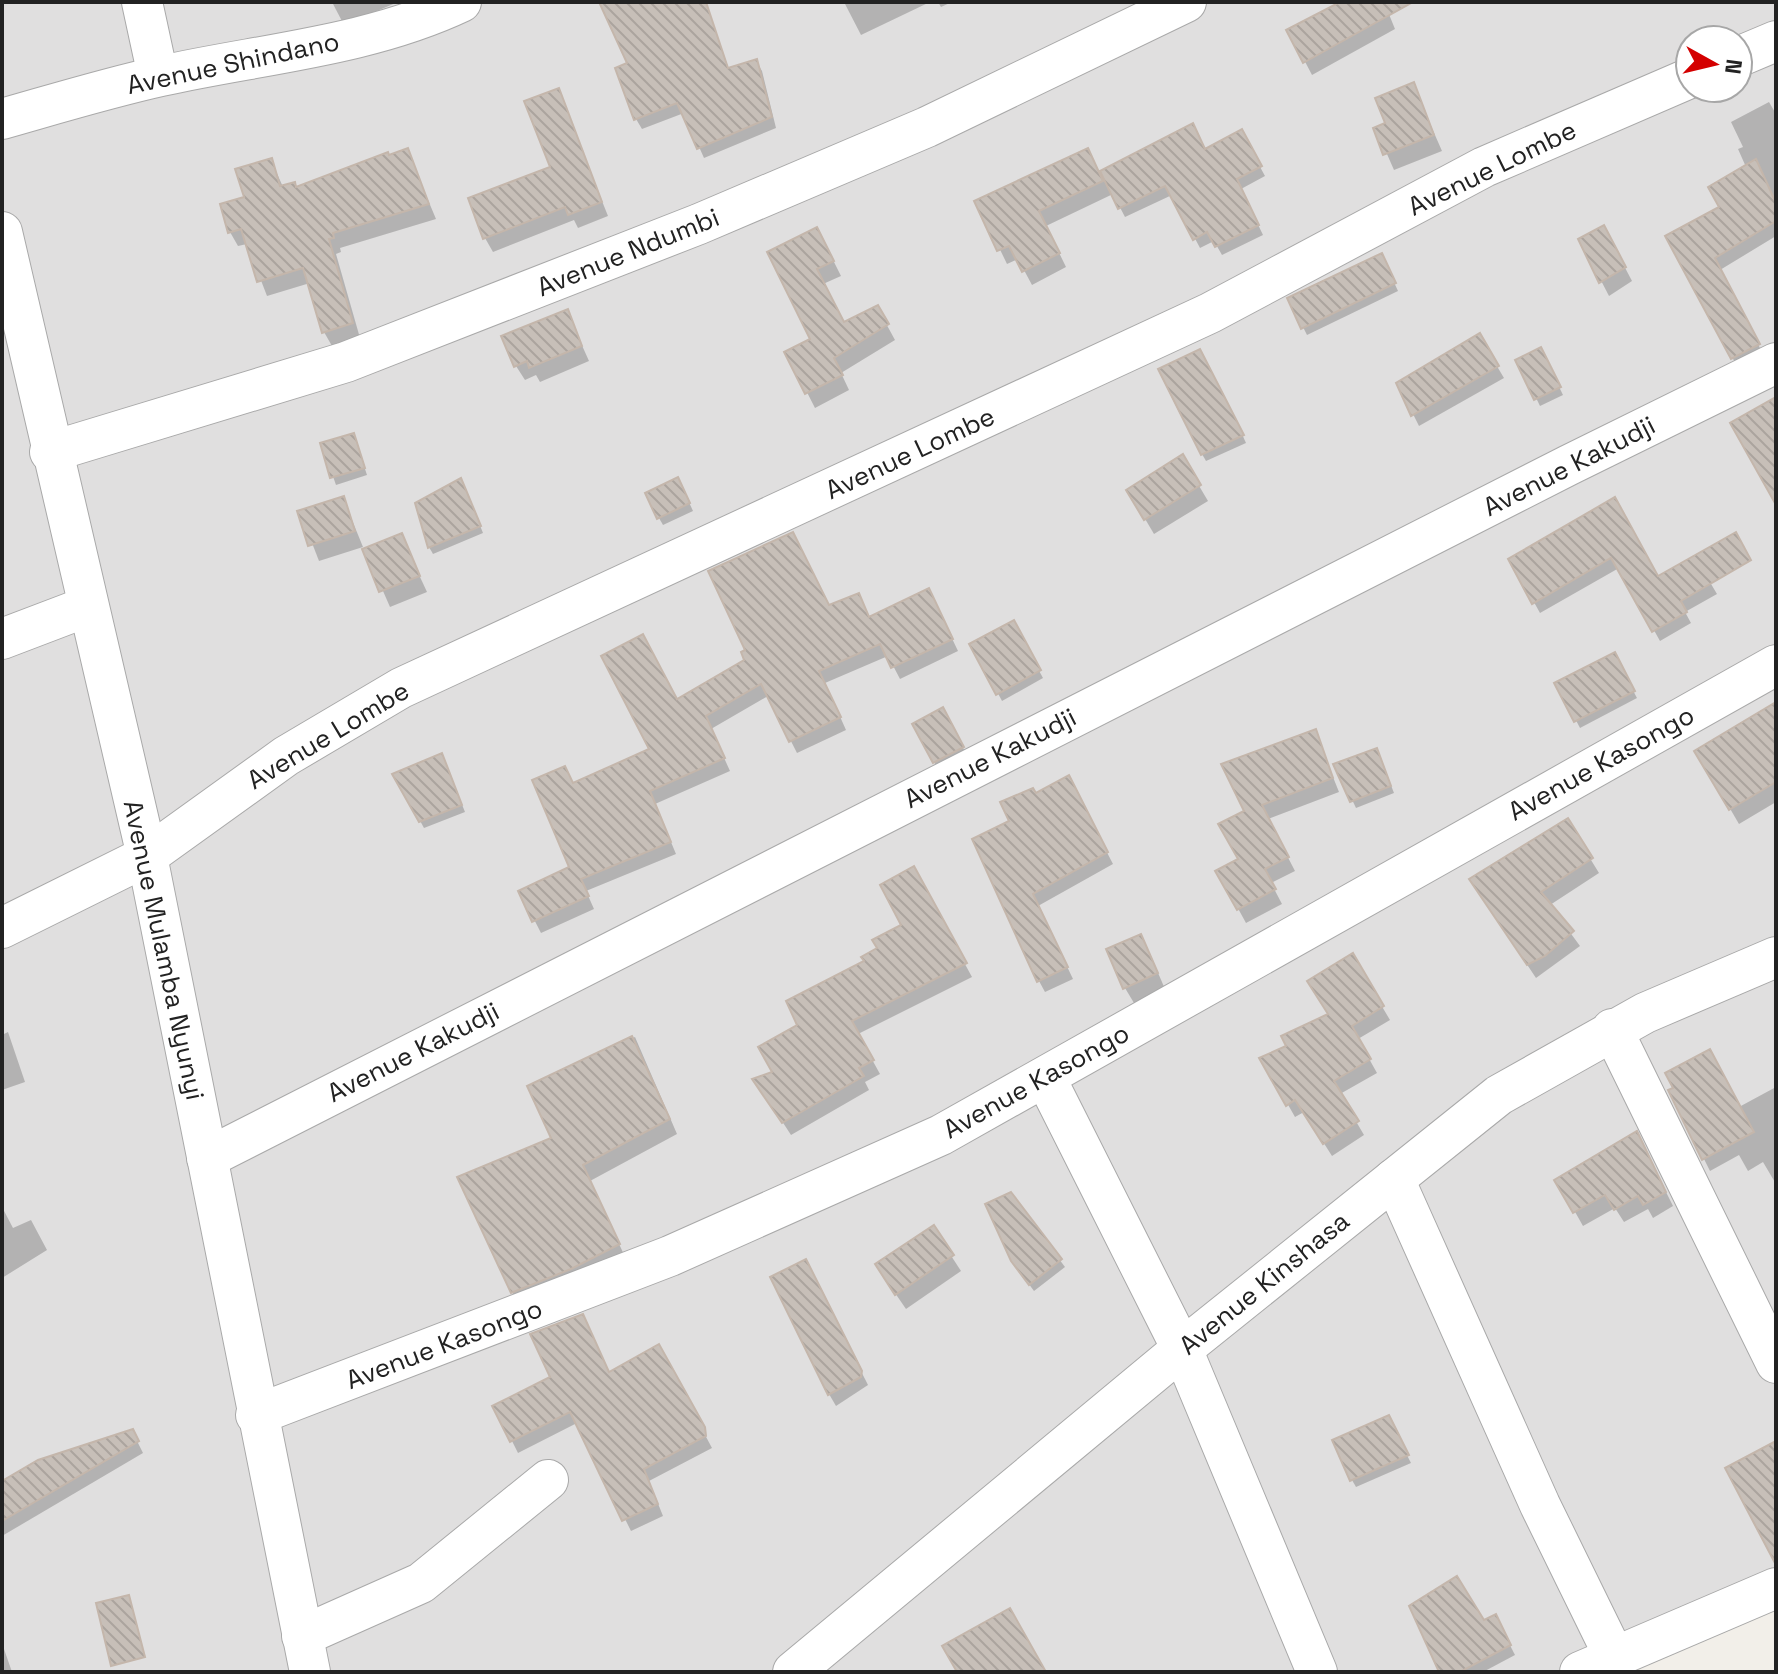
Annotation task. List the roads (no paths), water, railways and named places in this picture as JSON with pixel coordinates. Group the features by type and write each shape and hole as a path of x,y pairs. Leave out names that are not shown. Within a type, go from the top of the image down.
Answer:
{"street":[{"path":"142,2 158,76"},
{"name":"Avenue Shindano","path":"2,119 158,76 387,30 461,2"},
{"name":"Avenue Ndumbi","path":"50,452 346,362 699,224 927,127 1186,2"},
{"path":"1754,50 1776,41"},
{"name":"Avenue Lombe","path":"2,928 147,856 286,756 401,688 1210,313 1484,167 1674,85"},
{"name":"Avenue Mulamba Nyunyi","path":"2,232 12,334 50,452 147,856 306,1654"},
{"name":"Avenue Kakudji","path":"207,1158 1555,472 1776,363"},
{"path":"2,639 86,607"},
{"name":"Avenue Kasongo","path":"256,1415 670,1256 941,1135 1776,665"},
{"name":"Avenue Kinshasa","path":"793,1672 1182,1349 1499,1095 1612,1029 1776,957"},
{"path":"1612,1029 1776,1363"},
{"path":"1045,1077 1182,1349 1317,1672"},
{"path":"1394,1179 1540,1505 1597,1665 1776,1588"},
{"path":"306,1654 421,1583 548,1480"}]}
